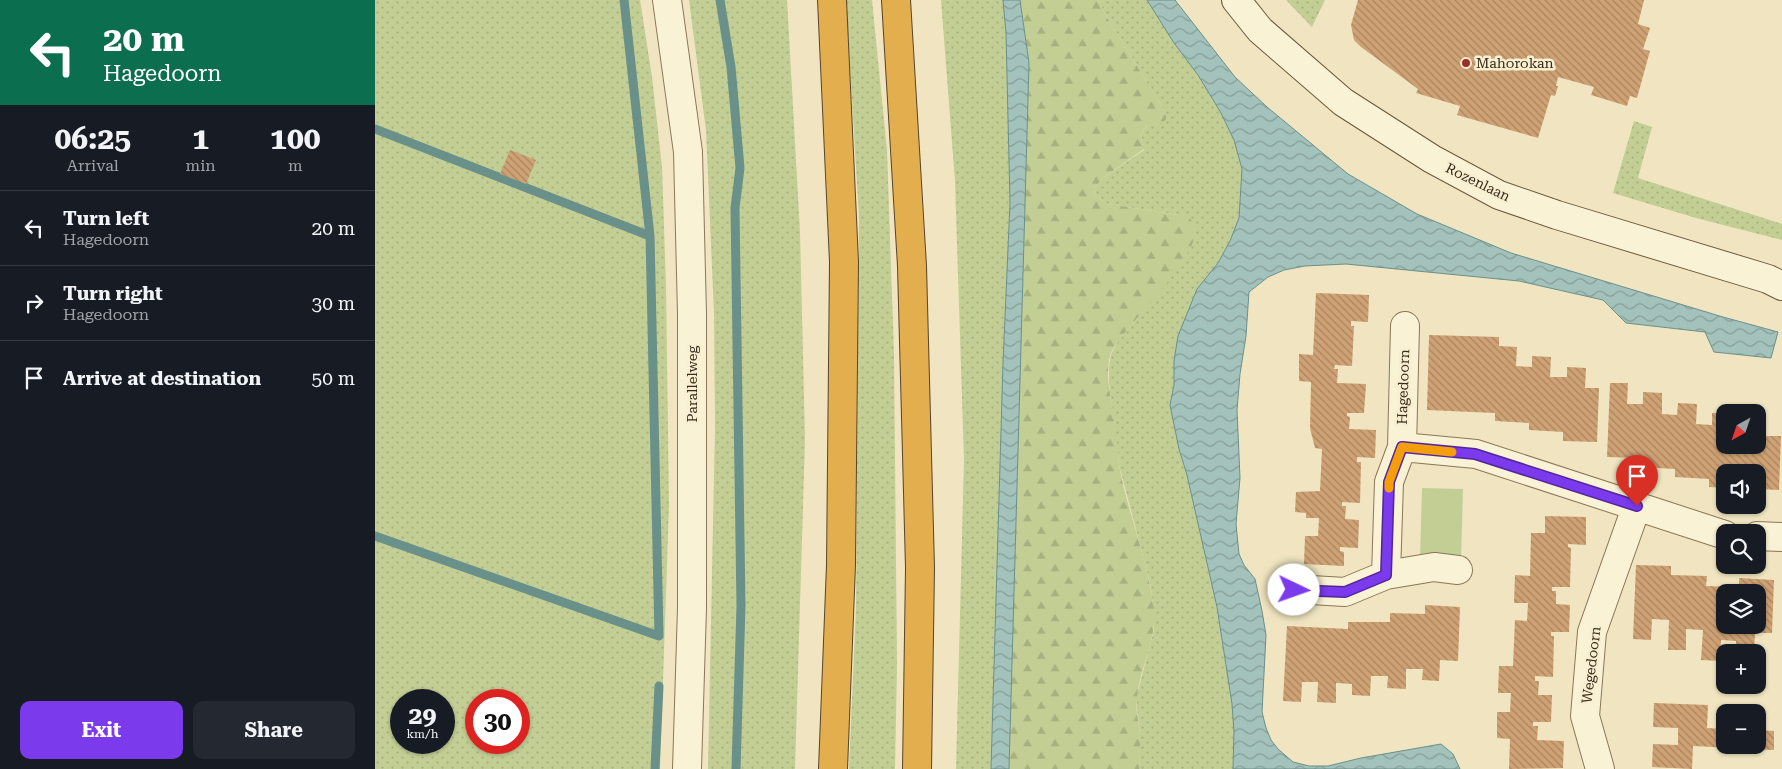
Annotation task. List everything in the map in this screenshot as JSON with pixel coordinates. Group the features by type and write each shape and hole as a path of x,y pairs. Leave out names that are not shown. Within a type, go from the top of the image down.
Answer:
{"highway":[{"path":"832,0 844,262 841,565 833,769"},
{"path":"896,0 912,266 919,510 917,769"}],"street":[{"name":"Parallelweg","path":"667,0 689,161 692,314 692,608 687,769"},
{"name":"Rozenlaan","path":"1236,0 1260,30 1343,102 1432,159 1499,195 1777,281"},
{"name":"Hagedoorn","path":"1386,575 1389,482 1402,447 1405,326"},
{"path":"1402,447 1475,454 1716,532"},
{"name":"Wegedoorn","path":"1600,769 1585,716 1592,632 1637,506"},
{"path":"1766,536 1782,537"},
{"path":"1294,590 1345,592 1386,575 1434,567 1458,570"}],"green space":[{"path":"375,0 640,0 652,77 662,167 666,286 669,506 660,769 375,769"},
{"path":"689,0 787,0 800,232 805,440 795,769 708,769 715,428 714,312 706,130"},
{"path":"846,0 872,0 887,150 894,354 897,664 895,769 849,769 856,608 859,217"},
{"path":"941,0 1003,0 1006,33 1010,203 1003,363 991,769 956,769 964,460 955,181"},
{"path":"1020,0 1098,0 1166,113 1166,120 1157,125 1147,125 1141,137 1144,149 1103,178 1094,188 1095,196 1108,204 1186,217 1190,219 1195,231 1191,247 1179,266 1116,344 1110,356 1108,371 1119,465 1147,573 1154,609 1151,643 1141,675 1137,702 1140,739 1139,769 1009,769 1029,63"},
{"path":"1098,0 1147,0 1174,43 1198,75 1221,113 1234,140 1242,169 1239,218 1230,241 1218,263 1197,289 1174,361 1174,385 1170,405 1217,607 1232,704 1234,731 1233,769 1139,769 1140,736 1136,698 1154,630 1154,610 1150,583 1119,465 1109,383 1109,366 1111,354 1118,341 1144,310 1179,215 1108,204 1095,196 1094,188 1103,178 1144,150 1141,137 1147,125 1157,125 1166,119 1166,113"},
{"path":"1286,0 1325,0 1312,27"},
{"path":"1634,121 1652,127 1638,178 1782,224 1782,240 1696,218 1613,193"},
{"path":"1422,488 1463,489 1461,561 1420,560"}],"water":[{"path":"1003,0 1020,0 1029,63 1009,769 991,769 1003,363 1010,203 1006,33"},
{"path":"1147,0 1175,0 1235,77 1267,107 1348,174 1417,214 1511,253 1778,332 1771,358 1714,352 1705,332 1626,323 1603,300 1519,281 1346,264 1305,266 1284,270 1268,277 1249,292 1237,410 1240,478 1236,524 1239,554 1244,565 1255,579 1266,635 1262,712 1271,740 1293,762 1309,766 1328,766 1361,758 1441,744 1453,754 1460,769 1233,769 1234,732 1232,704 1217,607 1170,405 1174,385 1174,361 1178,336 1197,289 1218,263 1230,241 1239,218 1242,169 1234,140 1221,113 1198,75 1174,43"}],"building":[{"path":"1358,0 1644,0 1638,24 1650,28 1643,49 1650,51 1637,98 1630,96 1627,106 1591,95 1594,87 1558,77 1555,96 1551,95 1538,138 1457,115 1460,106 1416,93 1418,89 1354,40 1351,25"},
{"path":"510,150 536,160 526,184 500,174"},
{"path":"1316,293 1369,295 1368,322 1351,321 1351,326 1354,326 1352,366 1335,365 1334,369 1338,369 1337,383 1366,384 1364,413 1347,413 1347,416 1350,417 1349,429 1376,430 1375,458 1357,457 1357,462 1361,462 1360,503 1342,502 1342,506 1346,506 1345,519 1359,520 1358,548 1340,547 1340,551 1344,552 1344,566 1304,564 1305,536 1318,536 1319,518 1306,518 1306,513 1295,512 1296,492 1320,491 1322,449 1315,448 1310,428 1311,382 1299,381 1299,354 1313,355"},
{"path":"1429,335 1499,337 1499,346 1517,347 1516,366 1532,367 1532,356 1551,357 1550,377 1567,377 1567,367 1586,368 1585,388 1599,388 1597,442 1563,441 1563,432 1529,430 1529,423 1495,421 1495,413 1427,410"},
{"path":"1610,383 1628,383 1627,404 1643,404 1643,392 1662,393 1662,414 1677,415 1678,403 1697,404 1696,424 1712,425 1712,413 1716,413 1716,454 1766,454 1766,436 1781,436 1779,490 1766,489 1766,464 1716,464 1716,487 1709,487 1709,479 1675,477 1675,469 1640,467 1640,458 1607,457"},
{"path":"1545,516 1586,517 1586,545 1568,544 1568,547 1571,548 1570,587 1552,587 1552,591 1556,591 1556,604 1570,605 1569,632 1551,632 1551,636 1554,636 1553,677 1535,676 1535,681 1539,681 1538,695 1552,695 1551,722 1533,722 1533,726 1538,726 1537,740 1564,741 1563,768 1509,769 1510,739 1497,738 1497,712 1510,712 1511,693 1498,693 1499,666 1513,666 1515,620 1527,621 1528,603 1514,603 1515,575 1530,576 1531,533 1545,533"},
{"path":"1636,565 1671,566 1671,575 1707,576 1706,586 1716,586 1716,634 1755,634 1754,644 1736,644 1736,641 1721,640 1721,644 1716,644 1716,661 1701,660 1703,630 1686,629 1686,650 1668,650 1669,620 1652,619 1651,640 1633,639"},
{"path":"1739,578 1774,580 1772,633 1766,633 1766,584 1739,584"},
{"path":"1425,605 1460,607 1458,661 1440,660 1439,681 1422,680 1423,669 1406,669 1406,689 1387,688 1388,676 1371,676 1370,696 1352,695 1352,684 1336,683 1336,703 1317,702 1318,682 1302,682 1301,702 1283,701 1287,626 1348,629 1348,622 1390,622 1390,613 1425,614"},
{"path":"1654,703 1708,705 1707,728 1716,728 1716,747 1693,746 1692,769 1652,767 1653,744 1678,745 1678,728 1653,727"},
{"path":"1766,731 1774,731 1774,750 1766,750"}],"waterway":[{"path":"624,0 650,236"},
{"path":"720,0 731,67 740,168 735,208 741,606 736,769"},
{"path":"375,129 650,236 659,636 375,536"},
{"path":"655,769 659,686"}],"slow traffic":[{"path":"1389,488 1389,482 1402,447 1452,452"}],"place":[{"name":"Mahorokan","path":"1466,63"}],"route":[{"path":"1294,590 1345,592 1386,575 1389,482 1402,447 1475,454 1637,506"}]}
